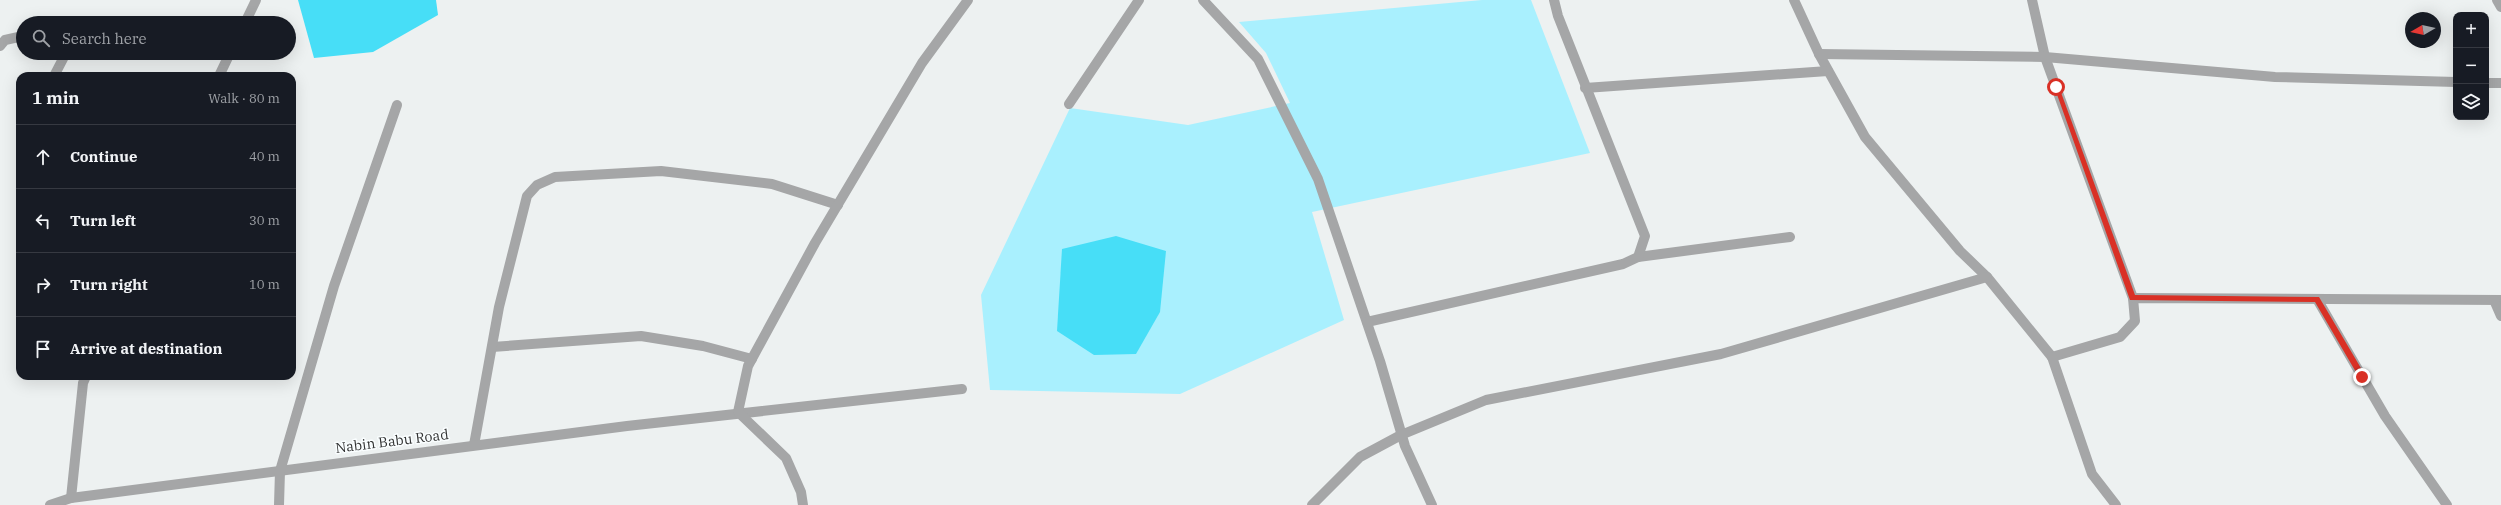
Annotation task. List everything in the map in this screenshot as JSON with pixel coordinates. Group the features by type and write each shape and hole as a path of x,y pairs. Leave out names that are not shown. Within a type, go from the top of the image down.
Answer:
{"street":[{"path":"248,16 256,0"},
{"path":"803,505 801,492 786,458 738,412 748,366 838,205 922,63 968,0"},
{"path":"1070,104 1139,0"},
{"path":"1203,0 1258,59 1318,179 1367,322 1402,435 1432,505"},
{"path":"1554,0 1558,16 1585,88 1645,236 1638,257"},
{"path":"1794,0 1819,54 1865,137 1960,251 1986,277 2052,357 2056,376 2092,474 2116,505"},
{"path":"2032,0 2045,57 2133,298 2135,322 2120,337 2052,357"},
{"path":"2497,0 2501,7"},
{"path":"0,46 5,40 16,38"},
{"path":"1819,54 2045,57 2275,77 2453,82"},
{"path":"56,72 62,60"},
{"path":"221,72 227,60"},
{"path":"1585,88 1828,71"},
{"path":"2489,82 2501,83"},
{"path":"280,505 280,471 334,286 397,105"},
{"path":"474,445 499,307 527,196 537,185 555,177 661,171 772,184 838,205"},
{"path":"1367,322 1623,264 1638,257 1790,236"},
{"path":"1312,505 1360,457 1402,435 1486,400 1721,354 1986,277"},
{"path":"2133,298 2498,300 2501,316"},
{"path":"2317,299 2385,416 2448,505"},
{"path":"492,347 640,336 703,346 752,359"},
{"path":"71,498 84,380"},
{"name":"Nabin Babu Road","path":"50,505 71,498 474,445 738,412 962,389"}],"shaded area":[{"path":"1482,0 1531,0 1590,153 1312,212 1344,320 1180,394 990,390 981,295 1070,108 1188,125 1290,103 1266,53 1239,22"}],"water":[{"path":"298,0 436,0 438,15 373,52 314,58"},
{"path":"1116,236 1166,251 1160,312 1136,354 1094,355 1057,331 1062,249"}],"route":[{"path":"2056,87 2133,298 2317,299 2362,377"}]}
